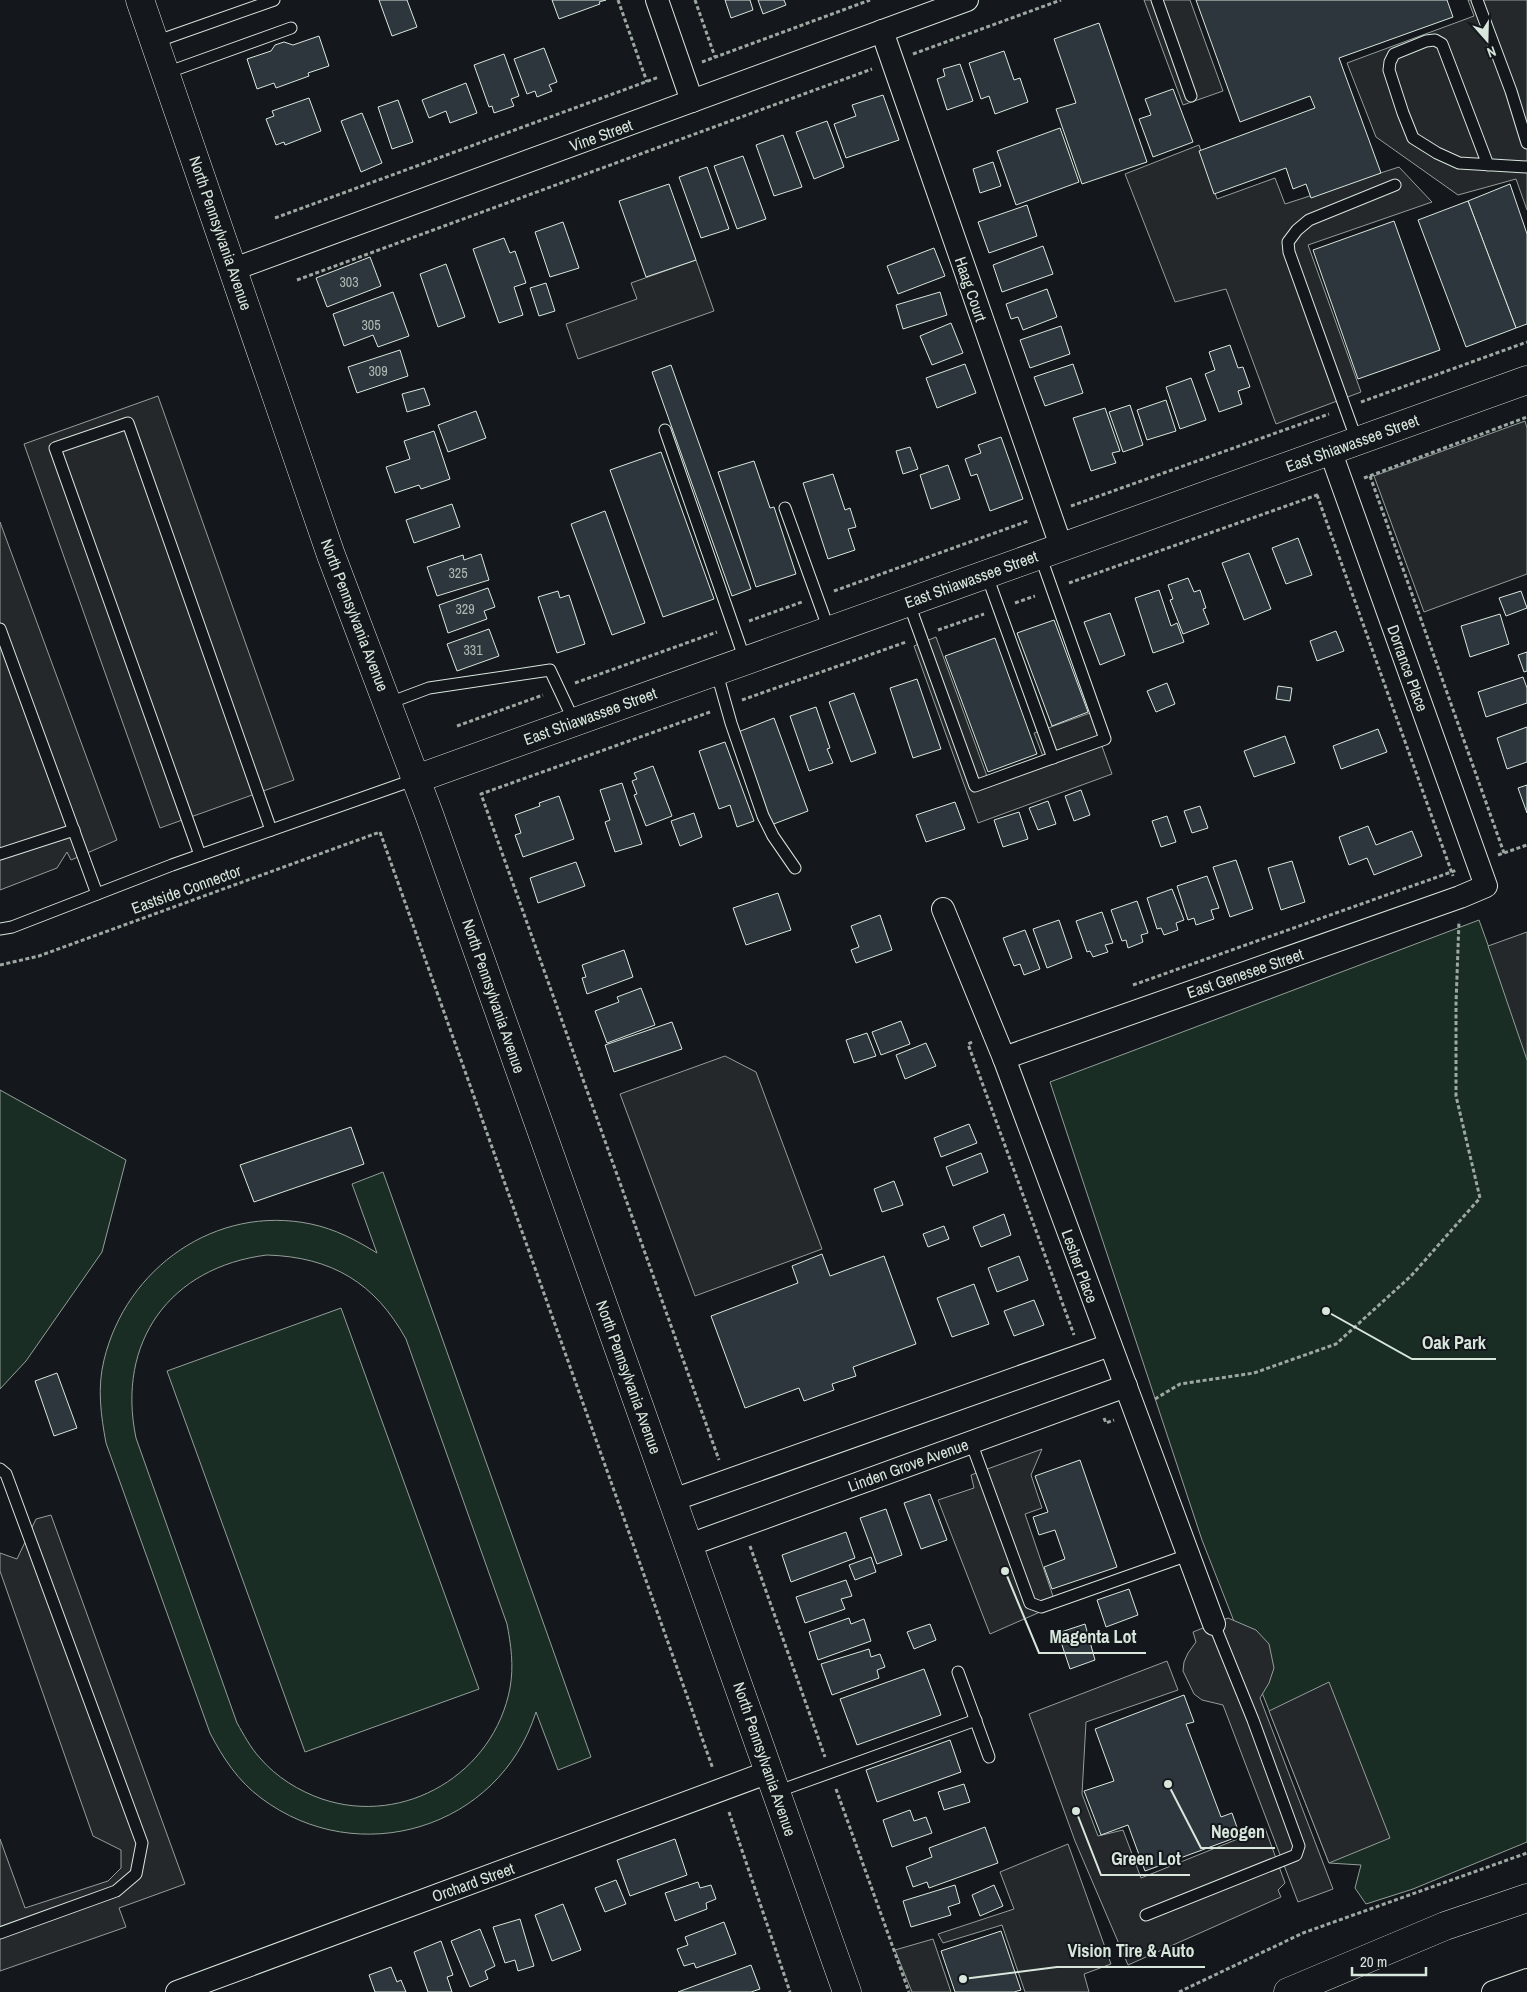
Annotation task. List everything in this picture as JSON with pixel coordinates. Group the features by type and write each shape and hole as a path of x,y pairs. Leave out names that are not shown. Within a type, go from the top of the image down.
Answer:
{"main road":[{"name":"North Pennsylvania Avenue","path":"140,0 331,555 433,823 847,1992"},
{"name":"East Shiawassee Street","path":"416,779 1527,380"},
{"path":"1288,1992 1445,1926 1527,1898"}],"street":[{"path":"657,0 692,101"},
{"name":"Vine Street","path":"234,269 967,0"},
{"name":"Haag Court","path":"882,31 1049,513 1050,550"},
{"name":"Dorrance Place","path":"1330,450 1486,886"},
{"name":"East Genesee Street","path":"1004,1058 1460,897 1486,886"},
{"name":"Lesher Place","path":"943,909 1004,1058 1214,1624"},
{"path":"674,1500 1110,1345"},
{"name":"Linden Grove Avenue","path":"689,1545 1126,1386"},
{"name":"Orchard Street","path":"177,1992 721,1790 773,1782"},
{"path":"1497,1991 1527,1980"}],"lane":[{"path":"155,42 274,0"},
{"path":"1156,0 1191,96"},
{"path":"1477,0 1511,91 1527,143"},
{"path":"166,73 291,28"},
{"path":"1488,165 1442,44 1435,40 1426,40 1394,54 1389,70 1402,113 1413,138 1437,153 1459,163 1488,165 1527,167"},
{"path":"1357,441 1289,252 1288,242 1297,230 1309,220 1395,185"},
{"path":"200,855 55,448 128,423 271,830"},
{"path":"665,430 745,660"},
{"path":"785,508 829,630"},
{"path":"908,601 974,786 1053,758 1105,739 1050,550"},
{"path":"986,573 1053,758"},
{"path":"0,629 97,894"},
{"path":"389,704 429,688 550,670 574,721"},
{"path":"716,670 731,722 763,816 773,836 795,868"},
{"path":"0,929 12,927 200,855 416,779"},
{"path":"0,854 74,830"},
{"path":"971,1442 1030,1603 1041,1607 1188,1554"},
{"path":"0,1469 6,1474 142,1843 136,1874 116,1892 0,1932"},
{"path":"1146,1915 1296,1855 1299,1846 1214,1624"},
{"path":"958,1672 989,1757"},
{"path":"773,1782 831,1772 976,1720"}],"path":[{"path":"618,0 646,82"},
{"path":"695,0 715,57"},
{"path":"275,218 870,0"},
{"path":"297,280 1061,0"},
{"path":"457,726 1527,342"},
{"path":"1370,476 1504,853"},
{"path":"1136,1411 1180,1384 1254,1373 1336,1344 1410,1276 1480,1198 1456,1096 1456,1004 1460,897 1317,495"},
{"path":"481,794 727,1481"},
{"name":"Eastside Connector","path":"0,965 40,956 380,832 721,1790"},
{"path":"1125,988 1527,845"},
{"path":"994,1034 968,1044 1081,1355"},
{"path":"1096,1396 1106,1423"},
{"path":"742,1526 909,1992"},
{"path":"721,1790 790,1992"},
{"path":"1179,1992 1303,1932 1527,1852"}],"green space":[{"path":"1479,920 1527,1053 1527,1842 1413,1889 1366,1904 1355,1888 1361,1865 1329,1863 1202,1540 1050,1082"},
{"path":"0,1090 126,1160 102,1252 26,1361 0,1389"},
{"path":"383,1172 591,1757 558,1770 536,1712 518,1752 491,1785 458,1810 421,1826 381,1834 340,1832 299,1820 261,1798 238,1777 220,1751 210,1733 106,1443 100,1402 104,1360 115,1327 132,1297 154,1271 180,1250 210,1234 242,1224 276,1220 311,1224 328,1229 377,1253 352,1184","holes":["267,1255 312,1261 331,1268 366,1288 394,1319 406,1339 507,1624 511,1648 511,1680 501,1718 486,1745 465,1768 441,1786 414,1799 384,1805 353,1806 322,1799 288,1783 260,1758 237,1723 136,1438 132,1403 134,1371 143,1341 158,1315 178,1293 203,1275 233,1262"]},
{"path":"341,1308 479,1689 305,1752 167,1371"}],"shaded area":[{"path":"1144,0 1190,0 1223,91 1183,105"},
{"path":"1468,0 1527,0 1527,210 1516,179 1458,195 1376,137 1347,63 1474,16"},
{"path":"1199,145 1217,199 1275,178 1285,204 1399,167 1432,202 1308,245 1361,392 1276,424 1226,289 1175,302 1125,174"},
{"path":"696,260 714,311 578,359 566,324 637,299 631,283"},
{"path":"158,396 294,780 160,828 24,444"},
{"path":"1525,421 1527,428 1527,574 1424,612 1374,476"},
{"path":"0,522 117,840 71,860 67,852 57,868 0,890"},
{"path":"936,637 988,779 1044,759 1034,733 1090,713 1112,774 978,823 914,646"},
{"path":"1527,932 1527,1060 1488,946"},
{"path":"725,1056 756,1072 822,1249 695,1296 620,1094"},
{"path":"1042,1449 1031,1475 1042,1508 1025,1514 1056,1605 990,1634 938,1500 974,1488 971,1475"},
{"path":"51,1515 185,1884 119,1908 126,1927 0,1971 0,1839 25,1908 108,1881 121,1868 121,1850 93,1836 0,1571 0,1553 17,1559 36,1519"},
{"path":"1228,1618 1256,1630 1269,1644 1274,1668 1269,1683 1260,1698 1333,1889 1298,1902 1223,1705 1202,1700 1194,1694 1183,1671 1188,1653 1196,1642 1193,1632"},
{"path":"1167,1661 1178,1690 1086,1722 1082,1794 1098,1836 1123,1830 1141,1878 1265,1828 1285,1883 1278,1890 1281,1897 1128,1965 1075,1841 1029,1714"},
{"path":"1329,1682 1390,1838 1329,1863 1269,1711"},
{"path":"1068,1844 1111,1964 1084,1974 1089,1992 1025,1992 1002,1925 943,1943 938,1934 1014,1909 1000,1872"},
{"path":"933,1939 951,1992 912,1992 895,1950"}],"building":[{"path":"379,0 407,0 417,27 392,36"},
{"path":"552,0 606,0 559,19"},
{"path":"725,0 750,0 753,10 731,18"},
{"path":"758,0 784,0 786,5 763,14"},
{"path":"1196,0 1447,0 1453,17 1339,58 1381,173 1311,198 1306,184 1293,189 1286,168 1214,194 1199,151 1315,108 1310,96 1240,122"},
{"path":"1099,23 1147,162 1082,184 1056,109 1076,103 1054,39"},
{"path":"319,36 329,66 308,73 309,76 276,88 274,83 257,89 247,59 271,51 275,45 284,42 293,45"},
{"path":"544,48 557,82 549,85 552,91 537,97 535,91 527,94 514,59"},
{"path":"1004,51 1014,80 1020,78 1028,102 995,114 989,96 981,99 969,63"},
{"path":"504,54 519,96 511,99 514,106 494,113 492,106 489,107 474,65"},
{"path":"960,64 973,101 947,110 937,79 945,76 943,69"},
{"path":"466,83 477,113 450,123 446,111 429,118 422,100"},
{"path":"1173,89 1193,142 1153,157 1139,119 1151,115 1145,99"},
{"path":"883,95 899,140 846,158 834,124 856,116 852,105"},
{"path":"309,98 321,131 285,145 284,142 276,145 266,119 274,116 272,111"},
{"path":"398,100 413,142 392,149 378,107"},
{"path":"362,113 382,163 361,172 341,121"},
{"path":"827,121 844,167 814,179 796,132"},
{"path":"1060,128 1079,182 1016,205 997,151"},
{"path":"783,135 802,187 774,196 756,145"},
{"path":"743,156 766,219 737,229 714,166"},
{"path":"993,162 1001,186 980,193 973,169"},
{"path":"707,167 729,229 701,238 679,177"},
{"path":"669,184 696,260 646,277 619,201"},
{"path":"1510,184 1527,234 1527,324 1516,328 1468,201"},
{"path":"1468,201 1516,328 1466,347 1418,220"},
{"path":"1027,205 1037,236 989,253 978,222"},
{"path":"1394,221 1440,350 1358,379 1313,250"},
{"path":"563,222 579,268 550,277 535,232"},
{"path":"504,238 510,253 515,251 526,283 514,287 523,315 499,323 473,249"},
{"path":"1043,246 1053,274 1002,292 993,265"},
{"path":"934,248 945,276 898,294 887,266"},
{"path":"370,257 381,286 327,307 316,278"},
{"path":"446,264 465,317 438,327 420,274"},
{"path":"546,283 555,311 539,316 530,288"},
{"path":"1047,289 1057,317 1023,330 1018,317 1011,319 1006,304"},
{"path":"393,292 409,336 378,347 373,335 344,346 333,314"},
{"path":"940,292 947,315 903,329 896,305"},
{"path":"951,323 963,353 932,365 920,336"},
{"path":"1061,326 1070,354 1030,368 1020,340"},
{"path":"1230,345 1238,368 1243,367 1250,387 1238,391 1242,404 1219,412 1205,374 1215,370 1209,352"},
{"path":"400,350 408,376 357,393 348,367"},
{"path":"965,364 976,393 937,408 926,378"},
{"path":"1073,364 1083,393 1045,406 1034,377"},
{"path":"671,365 751,589 732,596 652,372"},
{"path":"1191,378 1206,420 1180,429 1166,387"},
{"path":"424,388 430,405 407,412 402,394"},
{"path":"1166,400 1176,431 1147,440 1137,410"},
{"path":"1130,405 1143,445 1123,452 1109,412"},
{"path":"1105,408 1120,451 1112,453 1116,463 1091,471 1073,418"},
{"path":"476,411 486,438 448,452 438,425"},
{"path":"434,431 450,479 421,489 419,485 395,493 386,467 410,459 404,441"},
{"path":"1001,437 1023,499 990,511 977,474 971,476 965,459 981,453 978,445"},
{"path":"910,447 918,469 903,474 896,451"},
{"path":"661,452 714,599 663,617 610,470"},
{"path":"754,461 770,508 774,507 796,574 756,587 718,472"},
{"path":"948,465 960,499 931,509 920,475"},
{"path":"833,474 845,510 850,508 856,527 848,529 855,550 828,559 803,483"},
{"path":"452,504 460,527 414,543 406,520"},
{"path":"605,511 645,623 612,635 571,524"},
{"path":"1298,538 1312,575 1286,584 1272,548"},
{"path":"1249,553 1271,609 1244,620 1222,563"},
{"path":"481,554 489,580 437,596 427,567 463,555 464,560"},
{"path":"1188,578 1194,592 1200,590 1206,608 1203,609 1209,624 1183,634 1170,600 1173,599 1168,585"},
{"path":"488,588 495,607 484,611 487,619 448,633 439,605"},
{"path":"1159,590 1171,626 1177,623 1184,642 1153,653 1135,598"},
{"path":"558,591 560,598 569,595 585,644 557,653 538,597"},
{"path":"1521,591 1527,608 1506,616 1499,598"},
{"path":"1110,613 1125,655 1100,665 1084,622"},
{"path":"1500,614 1509,644 1470,657 1461,626"},
{"path":"1054,620 1088,712 1052,726 1017,633"},
{"path":"489,629 499,656 457,671 447,644"},
{"path":"1336,631 1344,651 1317,661 1310,641"},
{"path":"995,638 1037,754 988,772 945,656"},
{"path":"1527,652 1527,671 1524,672 1518,655"},
{"path":"1523,677 1527,688 1527,703 1486,717 1478,692"},
{"path":"917,679 941,749 913,758 890,688"},
{"path":"1167,683 1175,704 1156,712 1147,691"},
{"path":"1278,686 1292,688 1290,701 1276,699"},
{"path":"854,693 876,753 851,762 829,702"},
{"path":"816,707 830,748 827,749 833,763 809,771 790,716"},
{"path":"774,718 808,811 771,825 738,732"},
{"path":"1527,727 1527,762 1507,769 1497,738"},
{"path":"1378,729 1387,752 1341,769 1333,746"},
{"path":"1285,736 1295,763 1254,777 1244,751"},
{"path":"725,742 754,821 737,827 730,805 719,809 699,751"},
{"path":"653,766 672,816 646,826 634,795 637,794 632,781 637,779 634,773"},
{"path":"622,783 642,844 615,852 605,822 610,820 600,790"},
{"path":"1527,785 1527,813 1518,788"},
{"path":"1081,790 1090,815 1074,821 1065,796"},
{"path":"559,796 574,839 523,857 515,835 521,833 515,815 540,806 539,803"},
{"path":"1048,801 1056,824 1038,830 1029,808"},
{"path":"955,802 965,829 926,842 916,815"},
{"path":"1200,806 1208,828 1192,833 1184,811"},
{"path":"1019,812 1028,839 1003,847 994,820"},
{"path":"694,813 702,837 680,846 671,821"},
{"path":"1167,816 1176,842 1161,847 1152,821"},
{"path":"1368,826 1376,845 1412,831 1422,856 1374,875 1367,858 1349,865 1339,837"},
{"path":"1236,860 1253,909 1230,917 1213,867"},
{"path":"1292,861 1305,902 1281,910 1268,868"},
{"path":"576,862 585,886 538,903 530,878"},
{"path":"1207,876 1219,908 1211,910 1214,919 1196,925 1194,918 1188,920 1177,886"},
{"path":"1172,889 1184,920 1176,923 1178,930 1164,935 1161,928 1157,929 1147,898"},
{"path":"778,893 791,930 746,945 733,908"},
{"path":"1137,901 1148,933 1141,935 1143,942 1128,948 1126,940 1122,941 1111,910"},
{"path":"1102,912 1113,943 1105,945 1108,952 1093,957 1090,951 1087,952 1076,921"},
{"path":"880,915 892,950 856,963 851,950 859,947 851,926"},
{"path":"1059,920 1072,958 1047,968 1033,929"},
{"path":"1025,930 1040,969 1024,975 1020,964 1014,966 1003,938"},
{"path":"624,950 633,977 587,994 582,978 586,977 582,965"},
{"path":"641,988 655,1025 607,1043 595,1011 619,1002 617,997"},
{"path":"901,1021 910,1044 881,1055 872,1032"},
{"path":"672,1022 682,1049 614,1072 605,1045"},
{"path":"867,1033 876,1056 854,1063 846,1040"},
{"path":"926,1043 936,1066 905,1079 896,1055"},
{"path":"969,1124 977,1143 941,1157 934,1138"},
{"path":"351,1127 364,1164 254,1202 240,1165"},
{"path":"981,1153 988,1172 953,1186 946,1167"},
{"path":"894,1181 903,1205 882,1212 874,1189"},
{"path":"1004,1214 1011,1235 981,1247 973,1227"},
{"path":"944,1226 949,1239 928,1247 923,1234"},
{"path":"822,1254 830,1276 884,1256 916,1344 853,1367 856,1376 832,1384 834,1390 804,1401 799,1388 745,1408 711,1316 798,1283 792,1266"},
{"path":"1019,1256 1028,1280 997,1292 988,1268"},
{"path":"974,1284 989,1324 952,1337 937,1298"},
{"path":"1034,1300 1044,1325 1014,1336 1004,1311"},
{"path":"57,1373 77,1428 54,1436 35,1381"},
{"path":"1080,1460 1117,1567 1052,1589 1044,1567 1065,1559 1055,1530 1039,1535 1033,1517 1048,1512 1035,1476"},
{"path":"930,1494 947,1540 921,1549 904,1503"},
{"path":"886,1509 902,1555 877,1564 860,1518"},
{"path":"846,1532 855,1558 791,1582 782,1555"},
{"path":"871,1557 876,1572 855,1580 849,1565"},
{"path":"846,1580 852,1596 841,1599 845,1609 805,1623 796,1597"},
{"path":"1129,1589 1138,1615 1106,1627 1097,1600"},
{"path":"849,1618 851,1624 864,1619 871,1641 818,1660 809,1632"},
{"path":"930,1624 936,1640 914,1649 907,1632"},
{"path":"1085,1624 1095,1660 1070,1669 1058,1633"},
{"path":"869,1649 871,1657 880,1654 885,1667 877,1670 879,1678 832,1695 821,1664"},
{"path":"924,1669 941,1715 857,1745 840,1699"},
{"path":"1184,1695 1194,1722 1186,1724 1221,1817 1232,1813 1240,1836 1145,1871 1128,1825 1101,1835 1084,1791 1114,1781 1095,1729"},
{"path":"950,1740 961,1772 877,1802 866,1770"},
{"path":"964,1784 970,1802 944,1810 938,1792"},
{"path":"910,1810 914,1821 926,1817 932,1833 892,1847 883,1820"},
{"path":"985,1827 998,1863 929,1888 927,1882 913,1887 906,1867 932,1857 929,1848"},
{"path":"675,1839 687,1875 630,1896 617,1860"},
{"path":"616,1880 626,1904 605,1912 595,1888"},
{"path":"698,1882 700,1888 711,1885 716,1899 706,1903 707,1909 675,1921 665,1893"},
{"path":"955,1885 960,1903 948,1907 951,1915 911,1927 903,1901"},
{"path":"994,1885 1003,1906 980,1916 972,1895"},
{"path":"563,1904 581,1950 552,1961 535,1915"},
{"path":"520,1919 534,1966 518,1971 515,1960 505,1963 493,1927"},
{"path":"724,1922 736,1954 696,1968 694,1963 684,1966 677,1949 688,1945 685,1937"},
{"path":"480,1929 495,1966 485,1971 488,1979 470,1987 451,1941"},
{"path":"1001,1931 1021,1990 1014,1992 955,1992 941,1951"},
{"path":"441,1941 453,1975 447,1977 452,1992 428,1992 414,1952"},
{"path":"751,1965 760,1989 751,1992 678,1992"},
{"path":"391,1967 397,1982 401,1980 406,1992 375,1992 369,1975"}],"place":[{"name":"Oak Park","path":"1326,1311"},
{"name":"Magenta Lot","path":"1005,1571"},
{"name":"Neogen","path":"1168,1784"},
{"name":"Green Lot","path":"1076,1811"},
{"name":"Vision Tire & Auto","path":"963,1979"}]}
